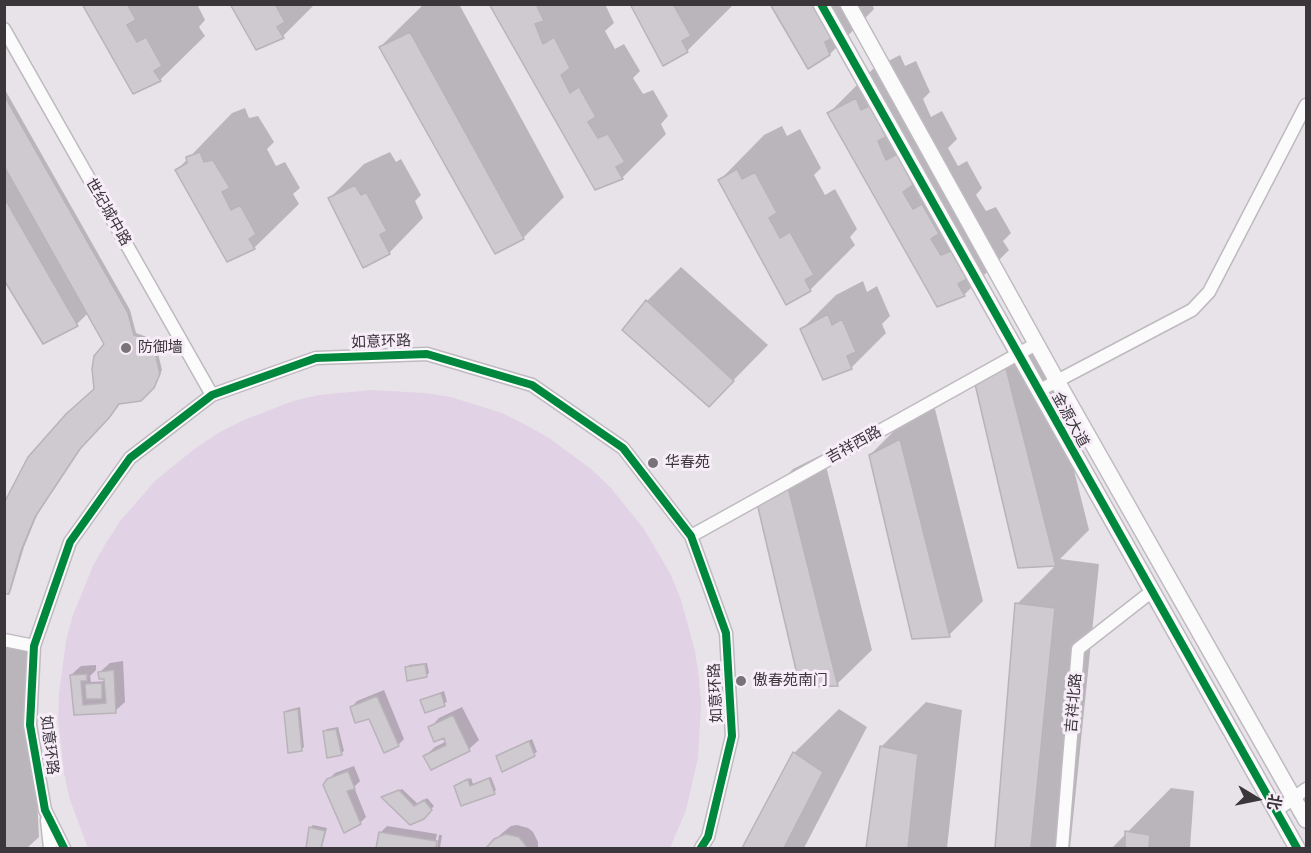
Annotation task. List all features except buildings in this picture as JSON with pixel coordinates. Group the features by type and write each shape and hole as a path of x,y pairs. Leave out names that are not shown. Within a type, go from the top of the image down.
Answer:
{"street":[{"name":"金源大道","path":"821,4 1297,849"},
{"name":"金源大道","path":"848,4 1057,381 1300,793 1306,820"},
{"name":"世纪城中路","path":"4,29 212,395"},
{"path":"1038,391 1192,310 1209,292 1306,105"},
{"name":"吉祥西路","path":"691,536 1036,344"},
{"name":"如意环路","path":"64,849 45,810 30,725 34,646 70,542 130,458 212,395 316,358 426,354 532,385 623,448 691,536 726,633 732,736 708,837 701,849"},
{"name":"吉祥北路","path":"1062,849 1078,649 1151,592"},
{"path":"4,640 34,646"},
{"path":"1276,811 1300,793"},
{"path":"45,810 50,849"}],"shaded area":[{"path":"372,390 451,397 502,413 526,425 549,438 591,469 611,488 644,529 671,575 681,600 695,651 699,678 701,705 698,758 686,810 670,848 88,848 70,800 64,773 58,720 59,694 66,641 73,615 93,566 106,543 121,520 156,480 220,432 293,401 319,395"}],"cycle path":[{"path":"821,4 1297,848"},
{"path":"64,848 45,810 30,725 34,646 70,542 130,458 212,395 316,358 427,354 532,385 623,448 691,536 726,633 732,736 708,837 701,848"}],"place":[{"name":"防御墙","path":"126,348"},
{"name":"华春苑","path":"653,463"},
{"name":"傲春苑南门","path":"741,681"}]}
